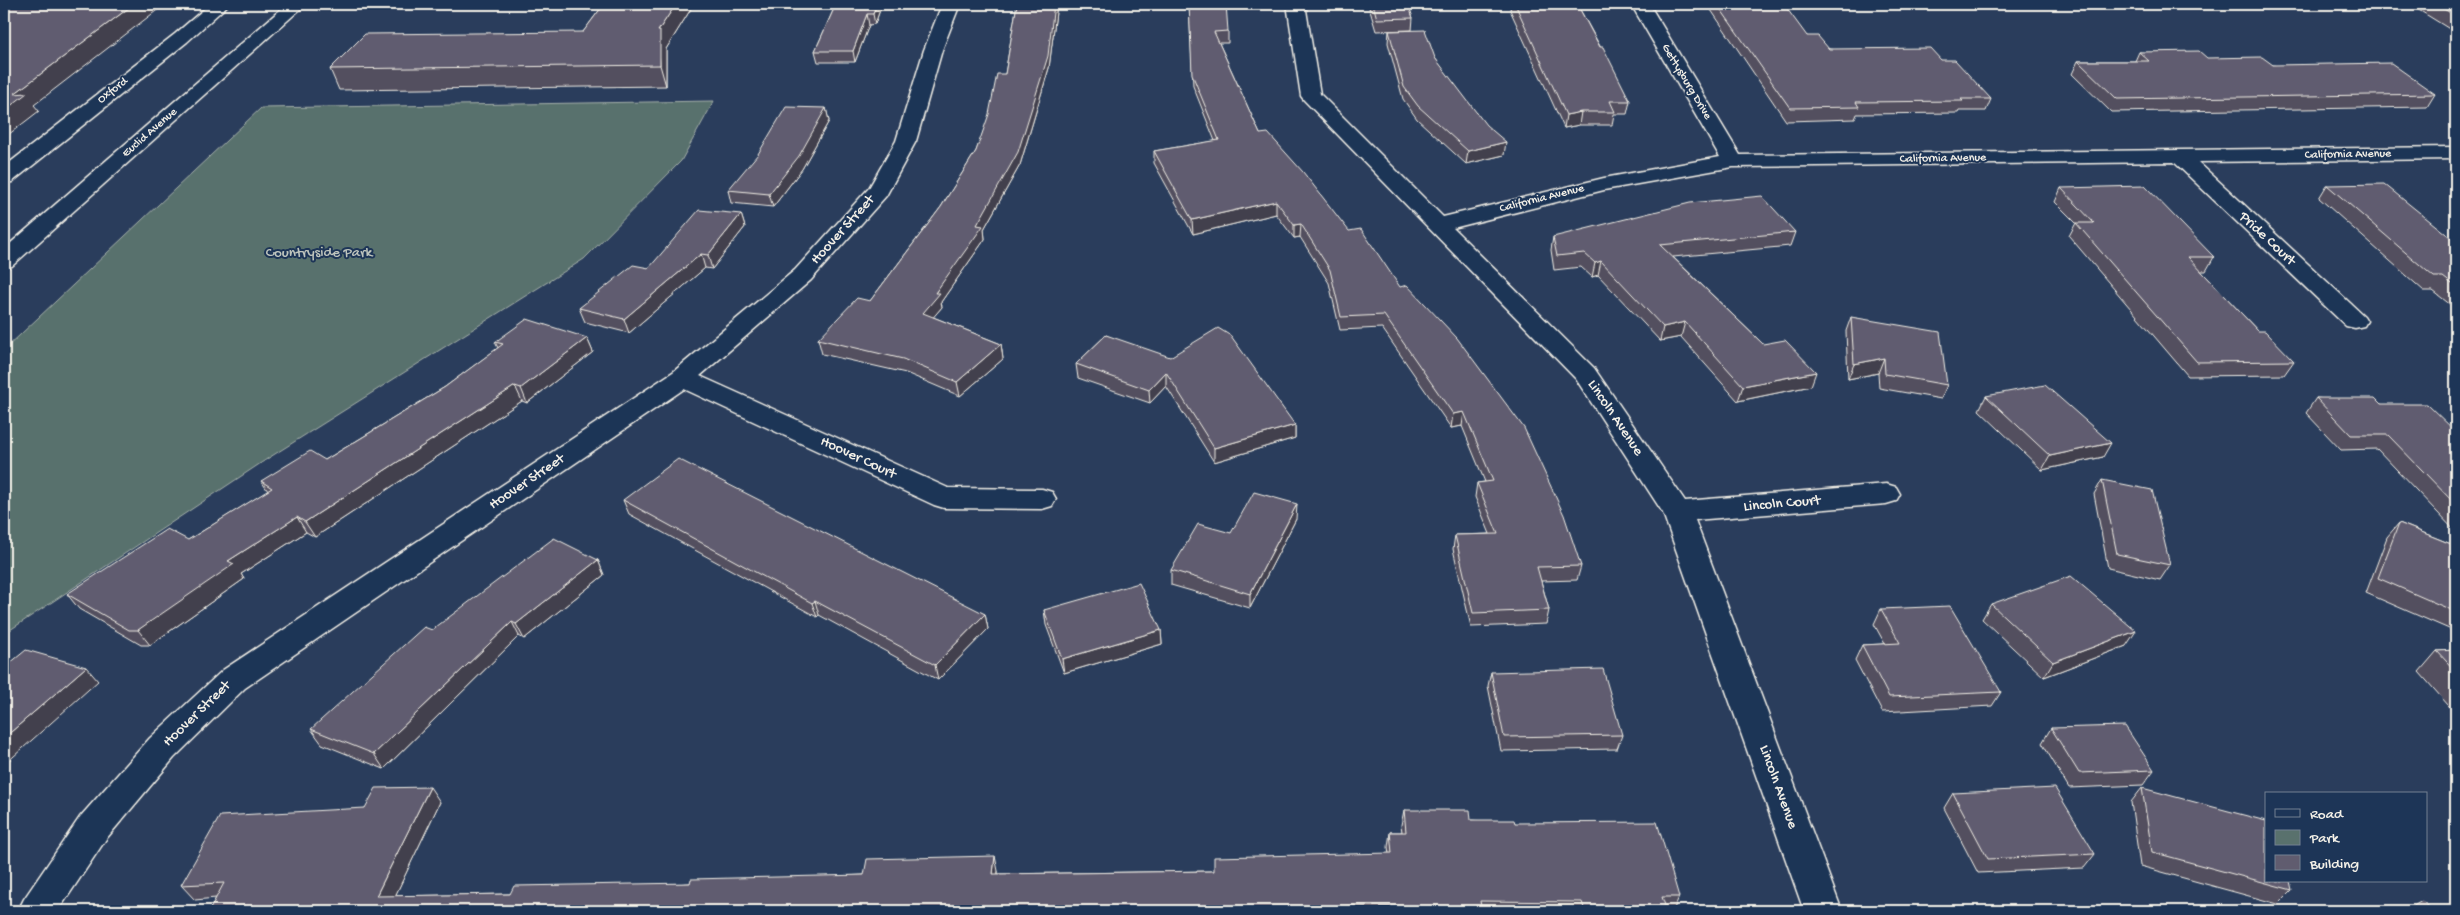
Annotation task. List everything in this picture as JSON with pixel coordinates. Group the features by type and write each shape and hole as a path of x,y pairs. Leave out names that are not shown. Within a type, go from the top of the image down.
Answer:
{"street":[{"name":"Oxford","path":"4,177 180,38 220,4"},
{"name":"Euclid Avenue","path":"4,261 296,4"},
{"name":"Hoover Street","path":"37,911 93,828 162,748 234,679 682,378 803,275 878,191 906,142 933,50 951,4"},
{"name":"Lincoln Avenue","path":"1296,4 1310,96 1585,374 1677,512 1823,911"},
{"name":"Gettysburg Drive","path":"1640,4 1733,161"},
{"name":"California Avenue","path":"1437,225 1604,184 1733,161 2456,153"},
{"name":"Pride Court","path":"2180,157 2355,321"},
{"name":"Hoover Court","path":"682,378 944,498 1042,499"},
{"name":"Lincoln Court","path":"1677,512 1886,494"}],"green space":[{"name":"Countryside Park","path":"714,101 681,161 584,259 267,459 4,634 4,350 261,108"}],"building":[{"path":"4,4 134,4 14,94 27,93 4,111"},
{"path":"604,4 676,4 658,31 660,31 660,65 330,69 365,34 583,32"},
{"path":"836,4 877,4 873,14 867,14 853,51 815,51"},
{"path":"1017,4 1054,4 1048,56 1018,152 977,225 983,226 935,293 940,293 923,313 1001,344 957,382 903,359 818,339 857,298 870,301 941,207 976,151 989,114 997,74 1005,74"},
{"path":"1189,4 1226,4 1228,31 1214,32 1260,134 1268,133 1303,172 1349,231 1361,229 1400,287 1407,285 1457,338 1524,428 1564,515 1581,566 1537,567 1549,610 1473,613 1455,535 1498,534 1477,483 1493,481 1464,412 1453,414 1384,315 1341,317 1330,270 1301,224 1294,225 1276,201 1192,220 1154,151 1219,140 1192,74"},
{"path":"1373,4 1408,4 1413,18 1377,19"},
{"path":"1515,4 1577,4 1600,47 1603,47 1630,101 1610,101 1615,112 1581,112 1566,115"},
{"path":"1717,4 1785,6 1807,36 1818,36 1829,49 1930,48 1941,60 1955,60 1991,99 1856,102 1859,107 1790,108"},
{"path":"2435,4 2456,4 2456,16"},
{"path":"1425,30 1435,58 1486,125 1506,142 1468,151 1418,106 1404,87 1389,31"},
{"path":"2199,51 2207,58 2262,57 2273,65 2391,63 2435,94 2117,99 2078,61 2149,61 2139,52"},
{"path":"786,107 826,108 799,156 769,194 728,190 758,154"},
{"path":"2384,184 2456,242 2456,287 2443,277 2434,277 2327,185"},
{"path":"2145,186 2214,257 2188,257 2258,331 2265,331 2294,361 2197,362 2076,223 2094,223 2061,188"},
{"path":"1762,196 1795,232 1660,245 1763,344 1785,340 1816,372 1743,386 1685,322 1663,327 1601,261 1595,263 1584,253 1557,256 1553,237 1690,203"},
{"path":"699,210 741,214 708,255 701,254 624,319 579,308 633,265 649,268"},
{"path":"1851,317 1940,332 1947,385 1885,374 1884,358 1854,364"},
{"path":"527,319 587,338 521,388 515,386 305,522 297,517 228,561 234,564 138,630 129,630 67,594 167,529 188,540 272,488 261,481 310,451 325,460 445,387 503,344 495,342"},
{"path":"1218,328 1231,336 1295,425 1214,448 1166,372 1149,390 1076,364 1106,335 1170,357"},
{"path":"2045,385 2111,443 2050,456 1986,396"},
{"path":"2316,398 2375,398 2381,404 2427,404 2456,432 2456,505 2388,435 2351,435"},
{"path":"678,459 985,614 935,665 815,601 812,603 623,500"},
{"path":"2102,480 2152,490 2170,565 2117,554"},
{"path":"1254,492 1297,504 1250,594 1171,570 1198,524 1231,533"},
{"path":"2399,523 2456,546 2456,612 2378,578"},
{"path":"554,538 598,560 516,624 512,622 374,754 311,729 424,627 432,630"},
{"path":"2071,576 2136,631 2053,662 1991,604"},
{"path":"1139,583 1161,630 1062,659 1044,610"},
{"path":"1950,606 2001,692 1889,697 1862,645 1900,643 1881,609"},
{"path":"26,650 86,667 4,738 4,668"},
{"path":"2456,650 2456,672 2437,651"},
{"path":"1603,669 1622,735 1504,737 1491,672"},
{"path":"2125,726 2154,770 2079,773 2051,728"},
{"path":"430,787 376,896 510,894 514,886 690,883 691,879 864,875 867,859 995,856 993,874 1214,871 1214,857 1392,853 1390,832 1406,832 1404,810 1470,810 1471,820 1514,820 1515,823 1657,822 1679,897 1662,897 1667,911 1585,911 1582,902 1480,901 1482,911 1427,911 1427,907 1346,906 1346,911 209,911 224,883 181,885 220,816 365,808 376,788"},
{"path":"2055,788 2095,854 1988,859 1953,793"},
{"path":"2142,788 2265,821 2265,882 2290,882 2292,890 2152,852"},
{"path":"2422,901 2434,911 2405,911"}]}
